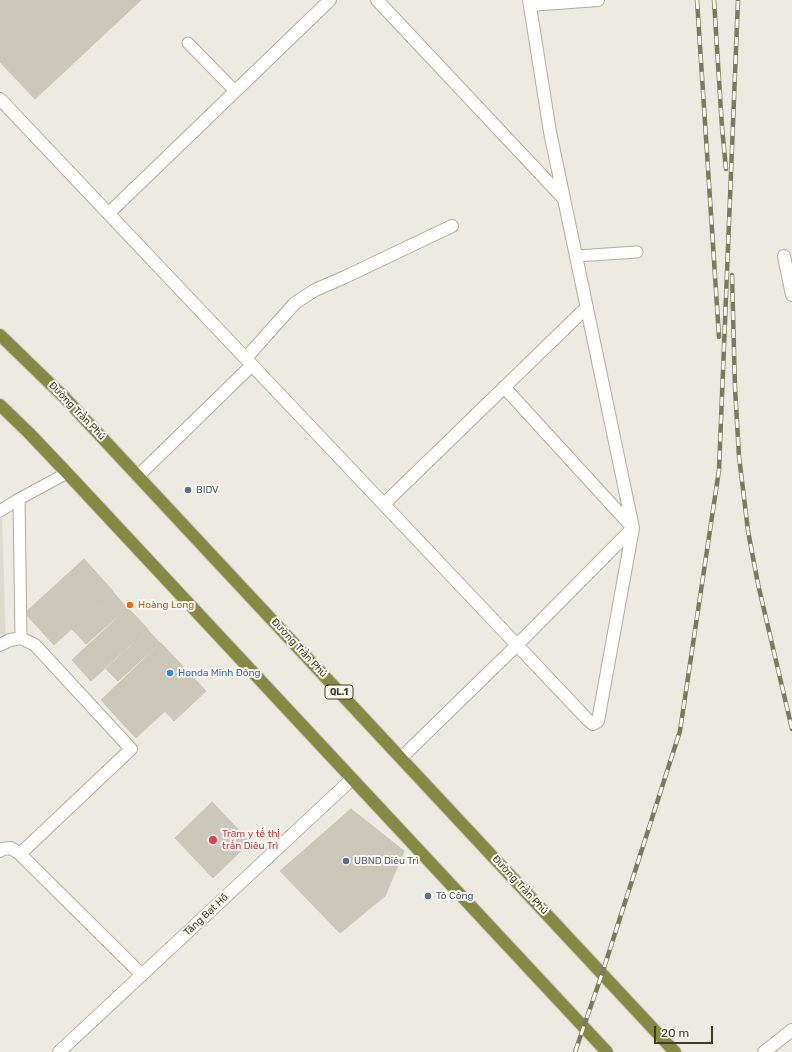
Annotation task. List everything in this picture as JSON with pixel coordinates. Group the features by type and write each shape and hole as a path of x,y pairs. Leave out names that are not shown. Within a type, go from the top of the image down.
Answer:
{"highway":[{"name":"Đường Trần Phú","path":"0,335 65,398 676,1052"},
{"path":"0,405 67,473 607,1052"}],"street":[{"path":"108,213 330,0"},
{"path":"377,0 564,199"},
{"path":"0,99 592,724 598,721 633,528 550,132 530,2 598,0"},
{"path":"138,476 249,361 296,303 315,290 452,226"},
{"path":"784,256 792,295"},
{"path":"384,504 586,307"},
{"path":"504,387 633,528"},
{"path":"401,758 517,645 633,528"},
{"path":"0,645 10,640 21,638 35,645 131,749 20,854"},
{"name":"Tăng Bạt Hổ","path":"59,1052 352,779"},
{"path":"0,852 2,849 11,848 20,854 142,975"},
{"path":"764,1052 792,1030"}],"lane":[{"path":"188,43 235,92"},
{"path":"576,256 637,252"},
{"path":"0,511 67,473"},
{"path":"20,499 21,638"}],"shaded area":[{"path":"0,517 2,518 6,639 0,643"}],"building":[{"path":"0,0 141,0 35,99 0,62"},
{"path":"84,559 113,591 54,645 25,613"},
{"path":"113,592 127,608 86,644 72,629"},
{"path":"128,608 148,629 91,681 72,660"},
{"path":"148,630 160,643 118,681 106,669"},
{"path":"161,643 206,691 174,721 165,711 136,738 101,700"},
{"name":"Trạm y tế thị trấn Diêu Trì","path":"212,802 250,842 213,878 175,838"},
{"name":"UBND Diêu Trì","path":"351,809 404,851 385,896 340,933 280,871"}],"railway":[{"path":"697,0 719,337"},
{"path":"714,0 726,169"},
{"path":"575,1052 602,974 680,731 719,470 738,0"},
{"path":"732,275 735,388 739,456 748,531 758,584 792,729"}],"place":[{"name":"BIDV","path":"188,490"},
{"name":"Hoàng Long","path":"130,605"},
{"name":"Honda Minh Đông","path":"170,673"},
{"name":"Trạm y tế thị trấn Diêu Trì","path":"213,840"},
{"name":"UBND Diêu Trì","path":"346,861"},
{"name":"Tô Công","path":"428,896"}]}
